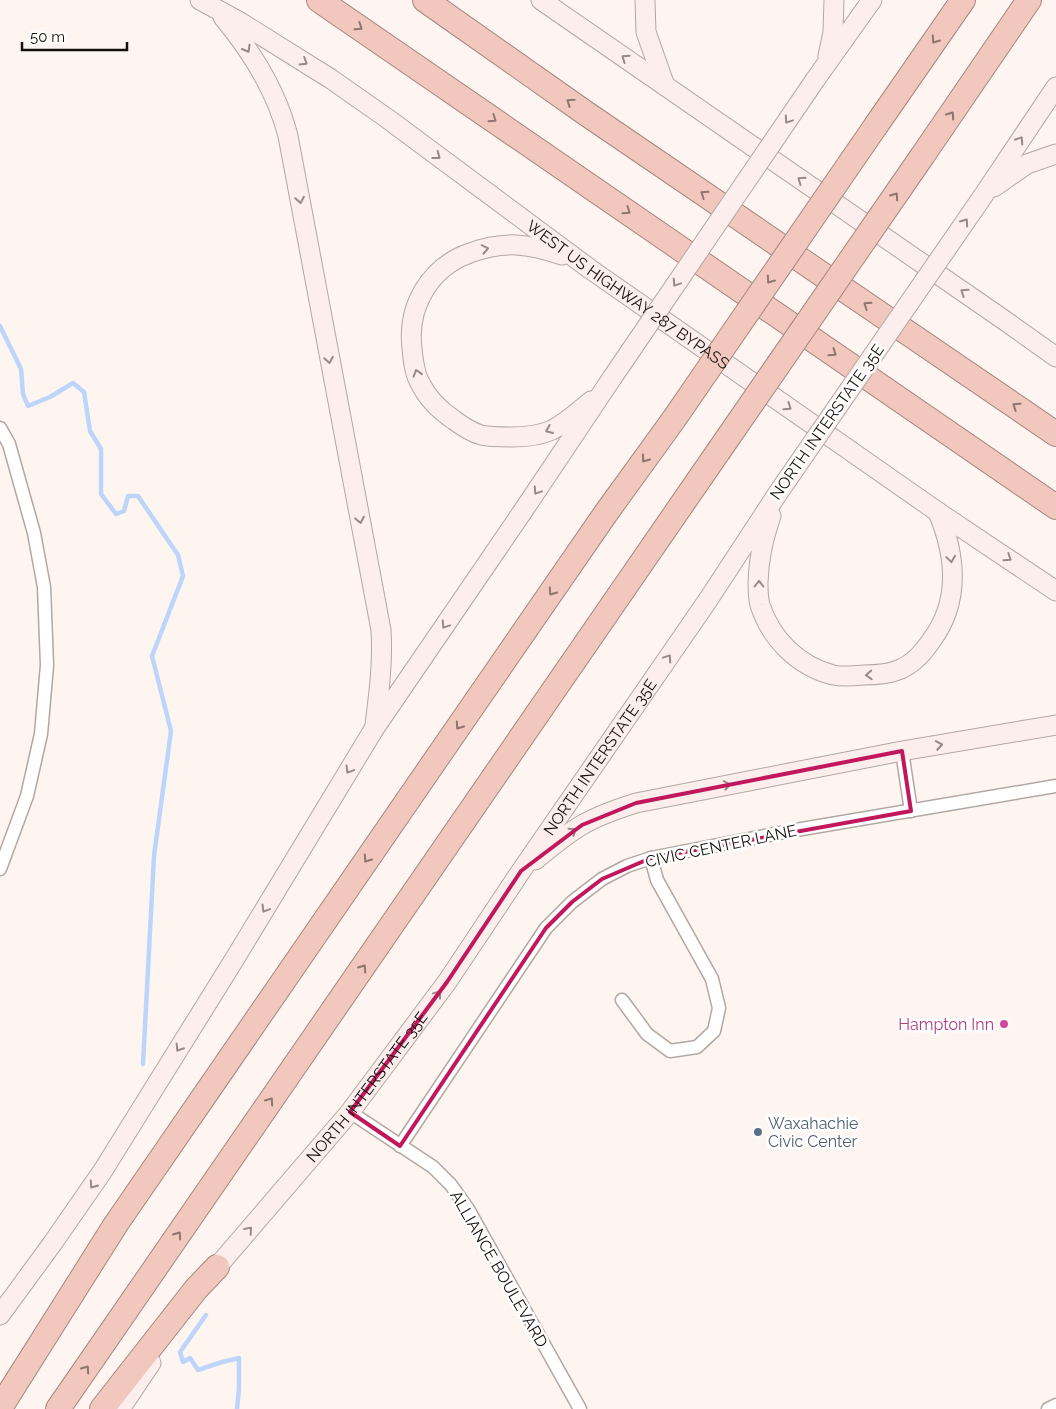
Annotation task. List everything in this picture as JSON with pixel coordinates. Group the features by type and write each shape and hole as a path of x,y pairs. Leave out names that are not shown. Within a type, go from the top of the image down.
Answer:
{"highway":[{"path":"319,0 1056,507"},
{"path":"425,0 584,112 1056,434"},
{"path":"0,1408 116,1224 606,513 674,419 963,0"},
{"path":"58,1409 1029,0"},
{"path":"102,1409 196,1289 217,1267"}],"main road":[{"name":"WEST US HIGHWAY 287 BYPASS","path":"200,0 248,27 348,91 590,269 938,512 1056,591"},
{"path":"541,0 1056,357"},
{"path":"645,0 646,32 665,86"},
{"path":"827,62 833,32 834,0"},
{"path":"0,1315 102,1172 234,960 374,729 524,511 827,62 872,0"},
{"path":"218,10 243,41 271,89 283,116 288,136 381,630 382,671 374,729"},
{"name":"NORTH INTERSTATE 35E","path":"120,1409 217,1267 350,1112 448,982 520,871 708,600 778,493 984,196 1056,87"},
{"path":"984,196 1027,164 1056,154"},
{"path":"590,269 562,256 533,246 508,244 479,250 454,259 436,273 420,294 411,328 413,359 419,380 438,408 466,428 481,435 526,437 550,431 574,414 608,384"},
{"path":"1004,320 1056,340"},
{"path":"778,493 760,555 758,590 760,604 770,629 786,649 809,665 836,675 874,675 901,669 923,653 937,634 948,609 953,582 949,543 938,512"},
{"path":"520,871 563,837 582,825 603,814 636,803 902,751 1056,725"}],"street":[{"path":"0,428 9,444 34,533 44,587 47,665 41,734 28,796 0,869"},
{"path":"902,751 911,811"},
{"name":"CIVIC CENTER LANE","path":"400,1146 546,928 572,902 602,879 627,866 651,858 790,831 1056,786"},
{"path":"622,1000 647,1034 670,1051 698,1047 714,1032 719,1008 712,979 656,880 651,858"},
{"name":"ALLIANCE BOULEVARD","path":"350,1112 433,1167 451,1185 468,1209 580,1409"},
{"path":"1048,1409 1056,1404"}],"highlighted area":[{"path":"902,751 911,811 651,858 602,879 572,902 546,928 400,1146 350,1112 447,982 521,871 582,825 636,803"}],"waterway":[{"path":"0,326 21,369 23,394 28,406 50,397 73,383 84,392 90,431 101,449 101,494 116,514 124,511 128,496 138,496 178,555 183,576 152,656 171,731 154,856 143,1064"},
{"path":"206,1315 180,1352 183,1362 190,1358 198,1370 239,1358 237,1409"}],"place":[{"name":"Hampton Inn","path":"1004,1024"},
{"name":"Waxahachie Civic Center","path":"758,1132"}]}
